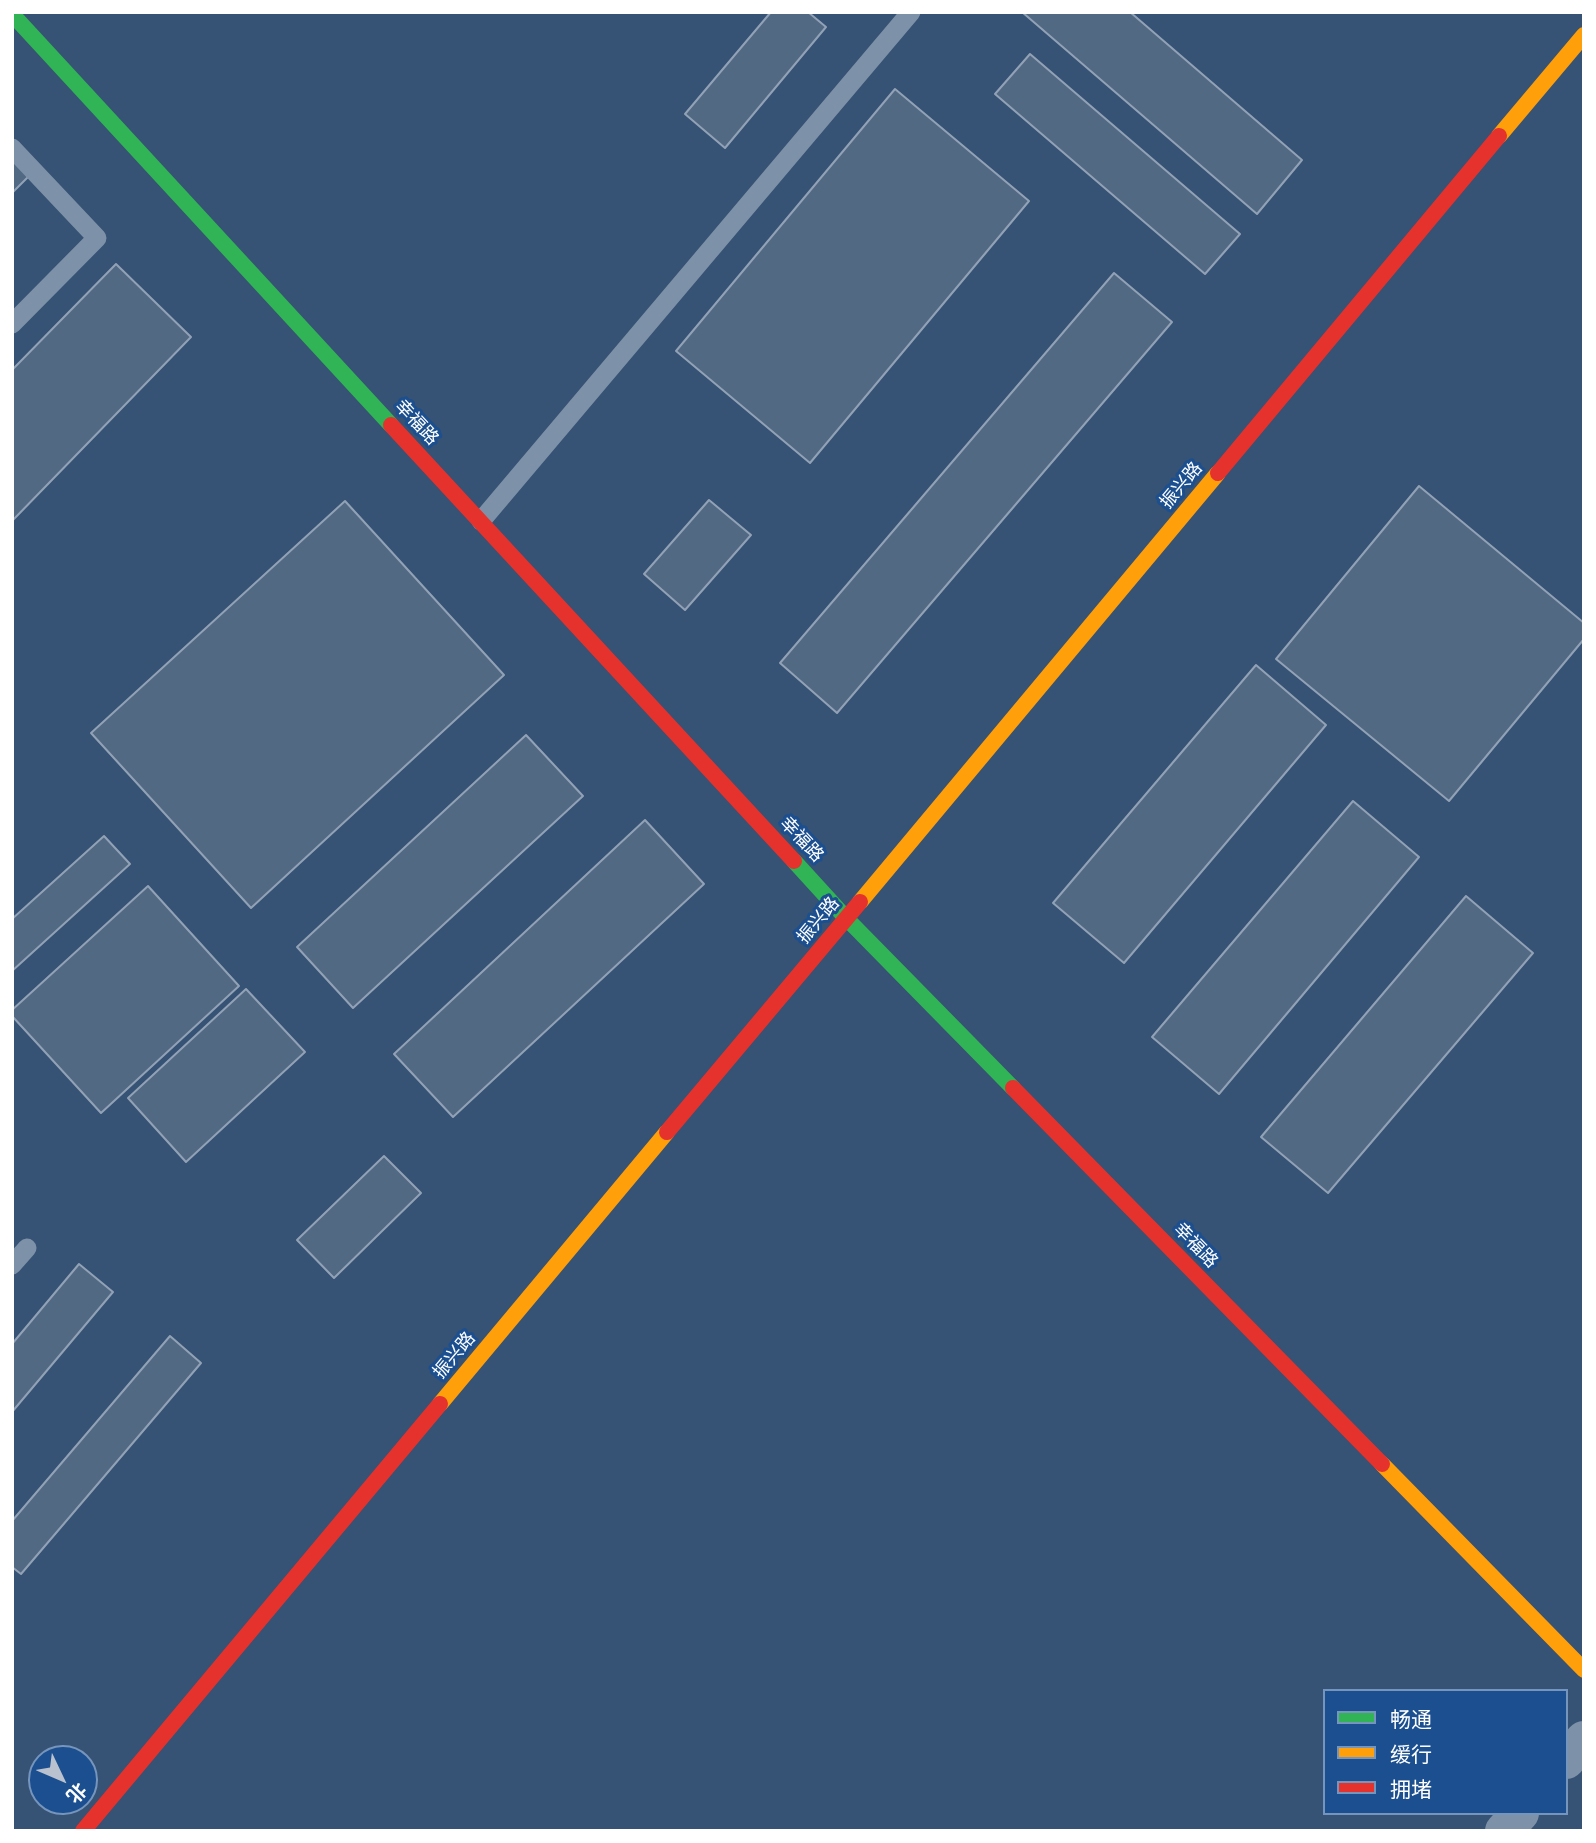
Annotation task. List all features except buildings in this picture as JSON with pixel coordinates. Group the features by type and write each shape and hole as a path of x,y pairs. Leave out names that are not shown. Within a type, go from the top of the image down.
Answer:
{"street":[{"name":"幸福路","path":"12,14 846,918 1584,1670"},
{"name":"振兴路","path":"83,1831 1584,36"},
{"path":"1568,1758 1584,1740"},
{"path":"1504,1831 1518,1815"}],"lane":[{"path":"481,521 911,12"},
{"path":"12,148 97,238 12,324"},
{"path":"12,1265 27,1248"}],"traffic: fast":[{"path":"12,14 391,425"},
{"path":"794,861 846,918 1013,1088"}],"traffic: slow":[{"path":"1499,136 1584,35"},
{"path":"860,902 1218,473"},
{"path":"440,1404 667,1132"},
{"path":"1382,1464 1584,1670"}],"traffic: jam":[{"path":"1218,473 1499,136"},
{"path":"391,425 794,861"},
{"path":"667,1132 860,902"},
{"path":"1013,1088 1382,1464"},
{"path":"83,1831 440,1404"}]}
